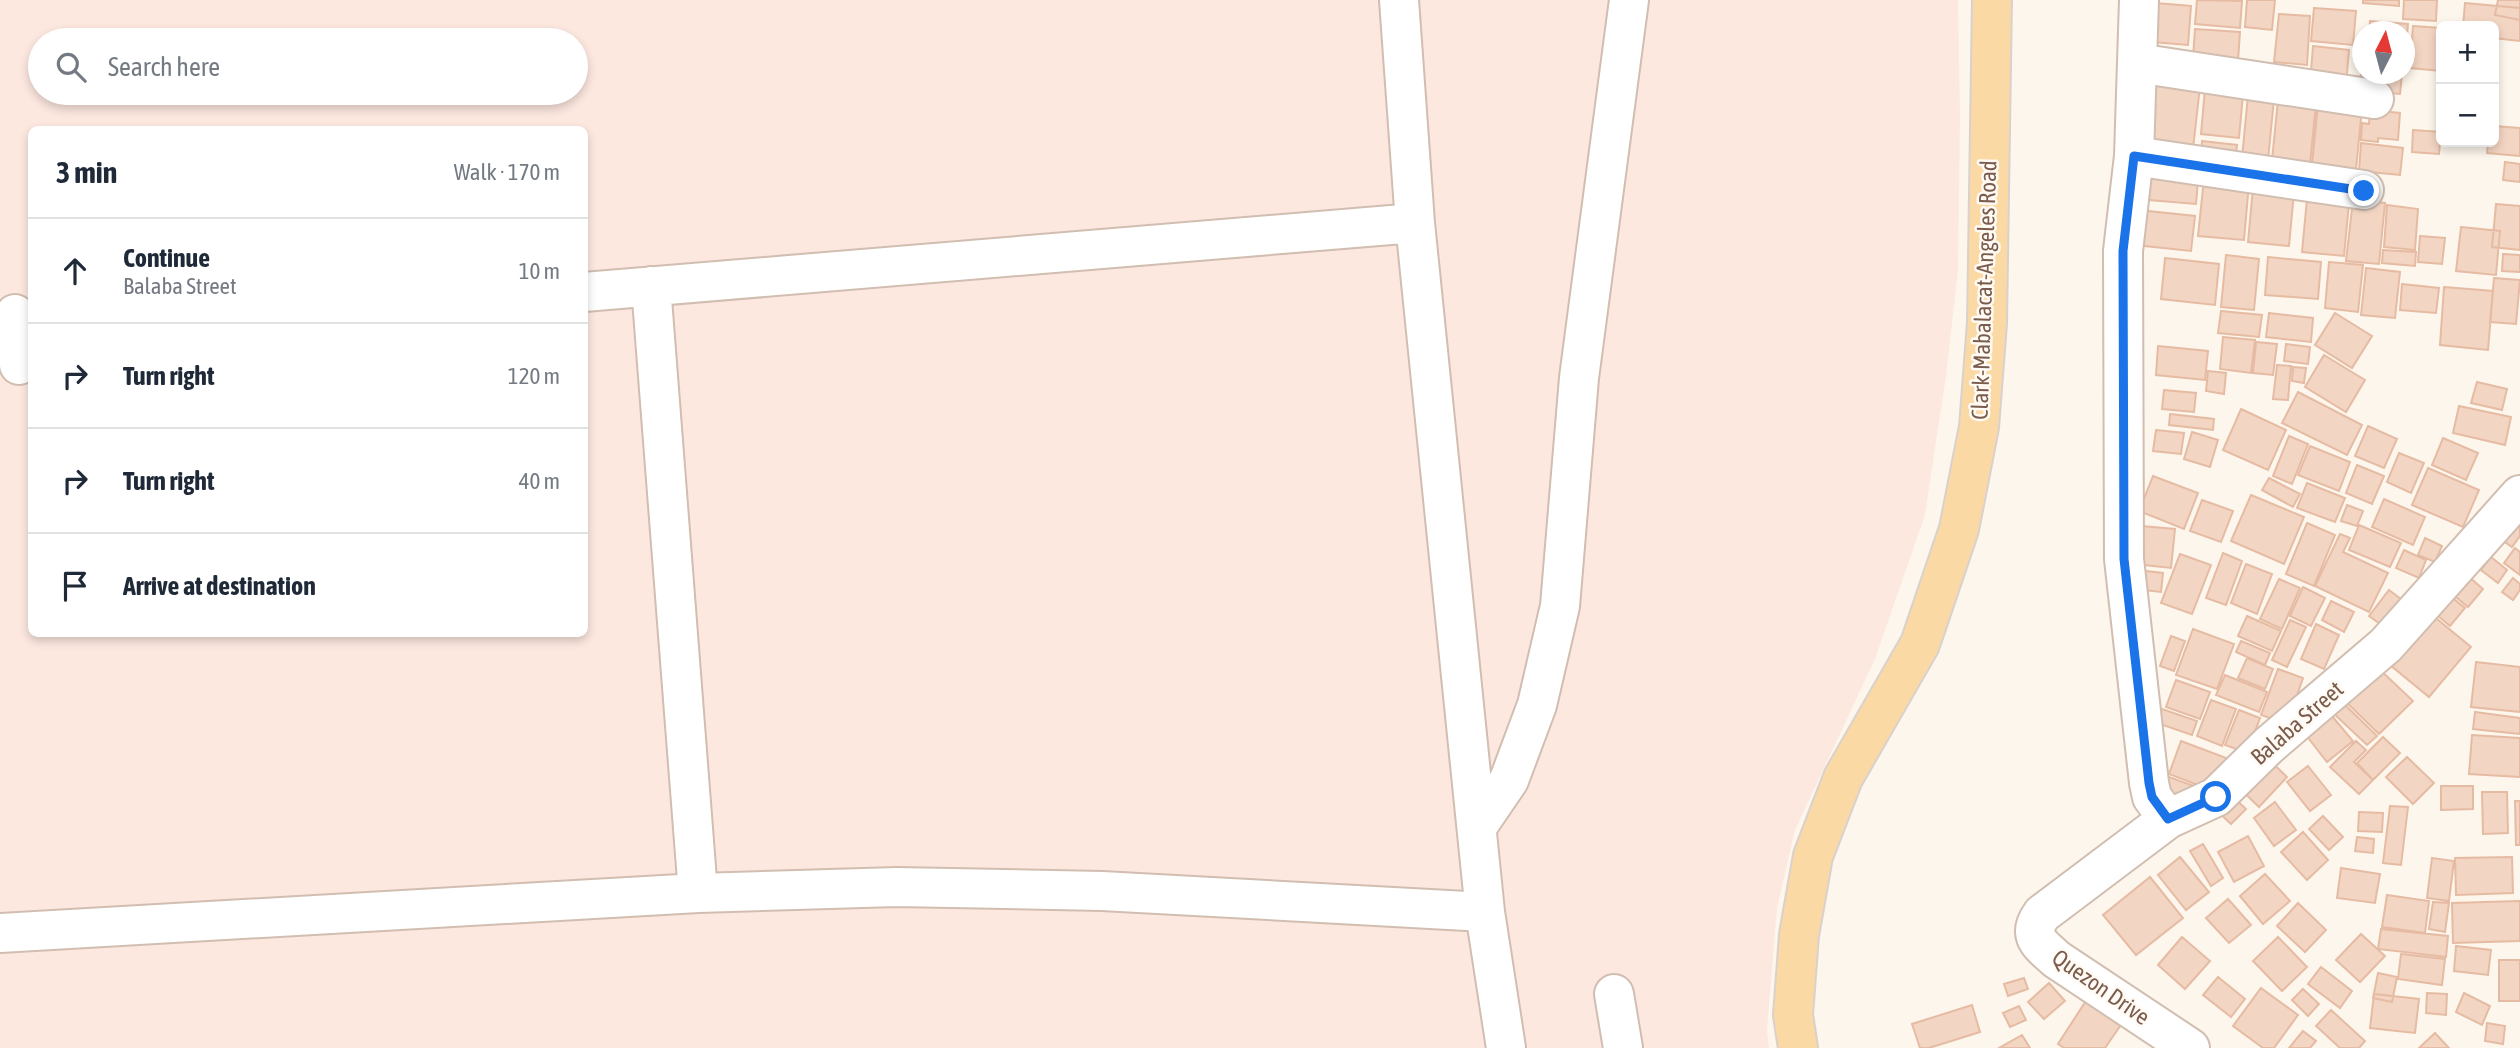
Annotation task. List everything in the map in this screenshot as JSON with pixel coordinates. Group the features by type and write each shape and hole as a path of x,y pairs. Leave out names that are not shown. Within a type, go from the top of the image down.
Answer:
{"main road":[{"name":"Clark-Mabalacat-Angeles Road","path":"1798,1048 1793,1015 1798,936 1814,856 1843,778 1920,644 1959,529 1979,427 1987,323 1992,0"}],"street":[{"path":"1399,0 1415,223 1476,827 1485,912 1506,1048"},
{"path":"1476,827 1508,780 1538,705 1560,606 1579,378 1629,0"},
{"path":"2139,0 2134,156 2123,251 2124,559 2149,783 2152,797 2168,819"},
{"path":"2137,62 2374,99"},
{"path":"2134,156 2364,191"},
{"path":"588,292 1415,223"},
{"path":"651,286 698,893"},
{"path":"16,318 17,362"},
{"name":"Balaba Street","path":"2042,914 2168,819 2216,797 2269,745 2386,645 2520,495"},
{"path":"0,933 698,893 897,887 1088,890 1485,912"},
{"name":"Quezon Drive","path":"2042,914 2035,924 2034,934 2056,959 2190,1048"},
{"path":"1614,994 1623,1048"}],"shaded area":[{"path":"0,0 1958,0 1958,270 1946,376 1925,515 1875,659 1795,830 1777,908 1767,1030 1769,1048 0,1048"}],"building":[{"path":"2197,0 2242,1 2240,28 2195,24"},
{"path":"2247,0 2275,0 2272,30 2245,27"},
{"path":"2363,0 2399,0 2399,6 2363,3"},
{"path":"2404,0 2437,0 2436,21 2403,19"},
{"path":"2498,0 2520,0 2520,20 2495,15"},
{"path":"2143,2 2191,6 2188,45 2140,41"},
{"path":"2465,3 2520,8 2520,41 2499,39 2499,21 2463,21"},
{"path":"2314,8 2356,11 2355,21 2352,21 2352,45 2311,41"},
{"path":"2279,14 2310,16 2307,65 2274,62"},
{"path":"2415,26 2436,28 2436,71 2415,68"},
{"path":"2195,29 2240,32 2238,61 2193,58"},
{"path":"2313,46 2349,50 2346,86 2310,83"},
{"path":"2145,81 2200,86 2193,149 2139,144"},
{"path":"2360,84 2401,84 2400,94 2360,90"},
{"path":"2205,89 2243,94 2239,138 2201,134"},
{"path":"2248,96 2274,99 2267,170 2241,168"},
{"path":"2278,100 2316,104 2309,174 2271,170"},
{"path":"2318,104 2362,108 2355,179 2311,175"},
{"path":"2370,110 2400,113 2398,140 2361,140 2362,123 2369,124"},
{"path":"2499,126 2520,128 2520,156 2487,153 2488,147 2499,147"},
{"path":"2413,130 2436,132 2439,154 2412,152"},
{"path":"2202,141 2237,145 2235,161 2201,159"},
{"path":"2361,143 2403,148 2400,175 2359,171"},
{"path":"2505,162 2520,164 2520,182 2503,180"},
{"path":"2141,163 2199,169 2196,204 2137,199"},
{"path":"2204,179 2249,183 2244,240 2198,236"},
{"path":"2253,188 2294,192 2289,246 2248,242"},
{"path":"2307,199 2349,203 2344,256 2302,252"},
{"path":"2353,200 2385,203 2379,264 2346,261"},
{"path":"2496,204 2520,206 2520,250 2492,247"},
{"path":"2387,205 2418,209 2415,250 2384,247"},
{"path":"2129,209 2195,216 2191,251 2126,244"},
{"path":"2461,227 2500,231 2496,275 2456,271"},
{"path":"2420,236 2445,238 2442,264 2418,262"},
{"path":"2383,250 2416,252 2415,266 2382,263"},
{"path":"2503,254 2520,255 2520,272 2502,271"},
{"path":"2226,255 2259,259 2254,310 2221,307"},
{"path":"2268,257 2321,262 2318,299 2265,295"},
{"path":"2165,258 2219,264 2215,305 2161,299"},
{"path":"2329,262 2363,265 2358,312 2325,308"},
{"path":"2366,268 2400,272 2395,318 2361,315"},
{"path":"2494,278 2520,280 2516,324 2490,322"},
{"path":"2402,284 2439,288 2436,313 2400,310"},
{"path":"2444,287 2493,291 2488,350 2440,345"},
{"path":"2221,311 2262,315 2259,337 2218,333"},
{"path":"2269,313 2313,318 2311,342 2266,337"},
{"path":"2335,313 2372,336 2352,368 2315,345"},
{"path":"2223,337 2255,340 2251,373 2220,369"},
{"path":"2256,342 2277,344 2273,375 2253,373"},
{"path":"2286,344 2310,347 2308,364 2284,361"},
{"path":"2158,346 2208,351 2205,380 2156,375"},
{"path":"2324,355 2365,380 2346,412 2305,387"},
{"path":"2277,365 2291,366 2288,400 2273,399"},
{"path":"2293,367 2306,368 2304,383 2292,381"},
{"path":"2208,371 2226,373 2224,394 2206,391"},
{"path":"2477,382 2507,389 2502,410 2471,403"},
{"path":"2164,390 2196,393 2194,412 2162,409"},
{"path":"2298,392 2362,425 2347,455 2282,423"},
{"path":"2459,406 2511,417 2505,445 2453,433"},
{"path":"2241,409 2286,430 2268,470 2223,450"},
{"path":"2170,414 2214,419 2213,430 2169,425"},
{"path":"2368,426 2397,439 2384,468 2355,456"},
{"path":"2156,430 2184,433 2181,454 2153,451"},
{"path":"2192,432 2218,440 2210,467 2184,459"},
{"path":"2289,436 2308,444 2292,484 2273,476"},
{"path":"2443,438 2478,453 2466,480 2432,465"},
{"path":"2310,446 2350,462 2339,491 2298,475"},
{"path":"2399,453 2424,463 2411,493 2387,482"},
{"path":"2357,465 2384,476 2372,504 2346,493"},
{"path":"2428,468 2479,490 2463,527 2412,505"},
{"path":"2153,476 2198,493 2184,529 2139,511"},
{"path":"2269,478 2300,494 2293,507 2262,490"},
{"path":"2307,483 2345,498 2335,522 2297,508"},
{"path":"2251,495 2304,517 2284,564 2231,541"},
{"path":"2384,499 2425,517 2413,545 2372,527"},
{"path":"2202,500 2233,511 2221,542 2190,531"},
{"path":"2347,505 2363,511 2357,526 2341,521"},
{"path":"2520,519 2520,536 2512,547 2495,535"},
{"path":"2307,523 2335,535 2314,586 2286,574"},
{"path":"2130,525 2175,529 2171,568 2126,563"},
{"path":"2359,525 2401,543 2390,567 2349,550"},
{"path":"2340,534 2350,538 2343,552 2388,573 2369,612 2315,586"},
{"path":"2425,538 2442,546 2435,562 2418,555"},
{"path":"2515,548 2520,552 2520,575 2504,563"},
{"path":"2404,550 2426,560 2419,578 2396,568"},
{"path":"2223,553 2242,561 2226,605 2206,598"},
{"path":"2180,554 2211,565 2192,614 2161,603"},
{"path":"2491,557 2507,570 2498,583 2481,570"},
{"path":"2246,564 2272,574 2257,614 2231,603"},
{"path":"2460,569 2483,589 2468,607 2445,588"},
{"path":"2137,570 2163,573 2161,592 2135,589"},
{"path":"2513,578 2520,584 2520,590 2513,600 2502,592"},
{"path":"2279,579 2300,588 2282,629 2260,619"},
{"path":"2303,587 2325,598 2311,626 2290,616"},
{"path":"2440,588 2465,608 2450,626 2425,605"},
{"path":"2389,590 2414,609 2394,634 2369,616"},
{"path":"2331,601 2354,612 2344,632 2322,620"},
{"path":"2426,610 2471,647 2429,697 2384,660"},
{"path":"2247,616 2281,631 2272,651 2238,636"},
{"path":"2290,620 2306,627 2287,667 2272,660"},
{"path":"2316,624 2339,635 2324,669 2301,659"},
{"path":"2193,629 2234,644 2217,689 2176,675"},
{"path":"2171,636 2185,641 2174,671 2160,666"},
{"path":"2241,641 2270,653 2265,665 2236,652"},
{"path":"2247,658 2273,669 2265,689 2238,678"},
{"path":"2476,662 2520,667 2520,712 2471,707"},
{"path":"2376,666 2413,701 2379,734 2343,699"},
{"path":"2278,669 2303,678 2287,724 2261,715"},
{"path":"2225,675 2267,692 2259,712 2216,695"},
{"path":"2176,680 2210,692 2200,719 2166,707"},
{"path":"2211,700 2236,709 2222,746 2197,736"},
{"path":"2341,701 2377,736 2367,745 2331,711"},
{"path":"2162,709 2197,721 2192,735 2157,723"},
{"path":"2239,710 2260,718 2247,753 2225,745"},
{"path":"2327,710 2353,741 2327,762 2302,730"},
{"path":"2475,712 2520,718 2520,734 2473,729"},
{"path":"2472,735 2520,738 2520,777 2469,774"},
{"path":"2383,737 2400,753 2373,780 2357,763"},
{"path":"2181,741 2229,759 2216,792 2169,774"},
{"path":"2356,741 2366,750 2354,762 2373,780 2359,794 2330,767"},
{"path":"2263,754 2287,777 2259,807 2235,784"},
{"path":"2407,757 2434,783 2413,804 2386,777"},
{"path":"2308,766 2331,795 2310,811 2287,782"},
{"path":"2166,776 2194,786 2188,803 2160,791"},
{"path":"2441,786 2473,786 2473,809 2441,810"},
{"path":"2228,792 2246,809 2231,824 2213,807"},
{"path":"2482,792 2507,792 2508,833 2483,834"},
{"path":"2515,801 2520,801 2520,845 2516,845"},
{"path":"2275,802 2296,830 2274,846 2254,818"},
{"path":"2390,806 2408,807 2401,865 2383,863"},
{"path":"2359,812 2383,813 2382,832 2358,831"},
{"path":"2323,816 2343,837 2329,850 2309,829"},
{"path":"2303,832 2328,860 2307,880 2281,852"},
{"path":"2248,836 2264,866 2234,882 2218,852"},
{"path":"2357,837 2374,839 2373,853 2355,851"},
{"path":"2203,844 2223,878 2211,886 2190,851"},
{"path":"2180,857 2209,892 2186,910 2158,875"},
{"path":"2512,857 2513,893 2456,895 2455,858"},
{"path":"2432,858 2454,861 2449,901 2427,898"},
{"path":"2341,868 2380,874 2375,903 2337,898"},
{"path":"2265,874 2290,901 2263,924 2240,896"},
{"path":"2150,877 2183,918 2136,955 2103,915"},
{"path":"2387,895 2429,901 2425,933 2382,927"},
{"path":"2228,899 2251,925 2229,943 2206,918"},
{"path":"2520,901 2520,941 2453,943 2452,903"},
{"path":"2433,902 2449,903 2445,932 2429,929"},
{"path":"2298,903 2326,930 2305,952 2277,926"},
{"path":"2381,929 2448,936 2446,957 2378,949"},
{"path":"2361,934 2385,956 2360,982 2336,960"},
{"path":"2182,937 2210,961 2185,989 2158,965"},
{"path":"2278,937 2307,967 2282,991 2253,961"},
{"path":"2456,946 2491,950 2488,975 2454,971"},
{"path":"2401,954 2445,959 2442,985 2398,979"},
{"path":"2499,960 2520,960 2520,1001 2499,1001"},
{"path":"2321,967 2352,991 2340,1008 2308,984"},
{"path":"2378,973 2397,977 2392,1002 2373,998"},
{"path":"2218,977 2245,999 2231,1017 2203,995"},
{"path":"2024,978 2028,989 2008,996 2004,984"},
{"path":"2049,983 2065,1001 2044,1019 2028,1002"},
{"path":"2261,988 2298,1015 2274,1048 2263,1048 2233,1026"},
{"path":"2303,989 2319,1004 2308,1016 2292,1000"},
{"path":"2091,993 2127,1016 2105,1048 2064,1048 2058,1044"},
{"path":"2427,993 2447,994 2446,1015 2426,1013"},
{"path":"2464,993 2490,1006 2482,1025 2456,1012"},
{"path":"2374,994 2419,999 2415,1033 2370,1028"},
{"path":"1972,1005 1980,1032 1929,1048 1920,1048 1912,1024"},
{"path":"2019,1006 2026,1020 2010,1027 2003,1013"},
{"path":"2331,1010 2365,1041 2359,1048 2340,1048 2316,1026"},
{"path":"2487,1023 2505,1026 2503,1044 2485,1041"},
{"path":"2303,1031 2316,1041 2310,1048 2289,1048"},
{"path":"2435,1033 2449,1048 2419,1048"},
{"path":"2022,1035 2030,1048 1999,1048"}],"route":[{"path":"2216,797 2168,819 2152,797 2149,783 2124,559 2123,251 2134,156 2364,191"}]}
